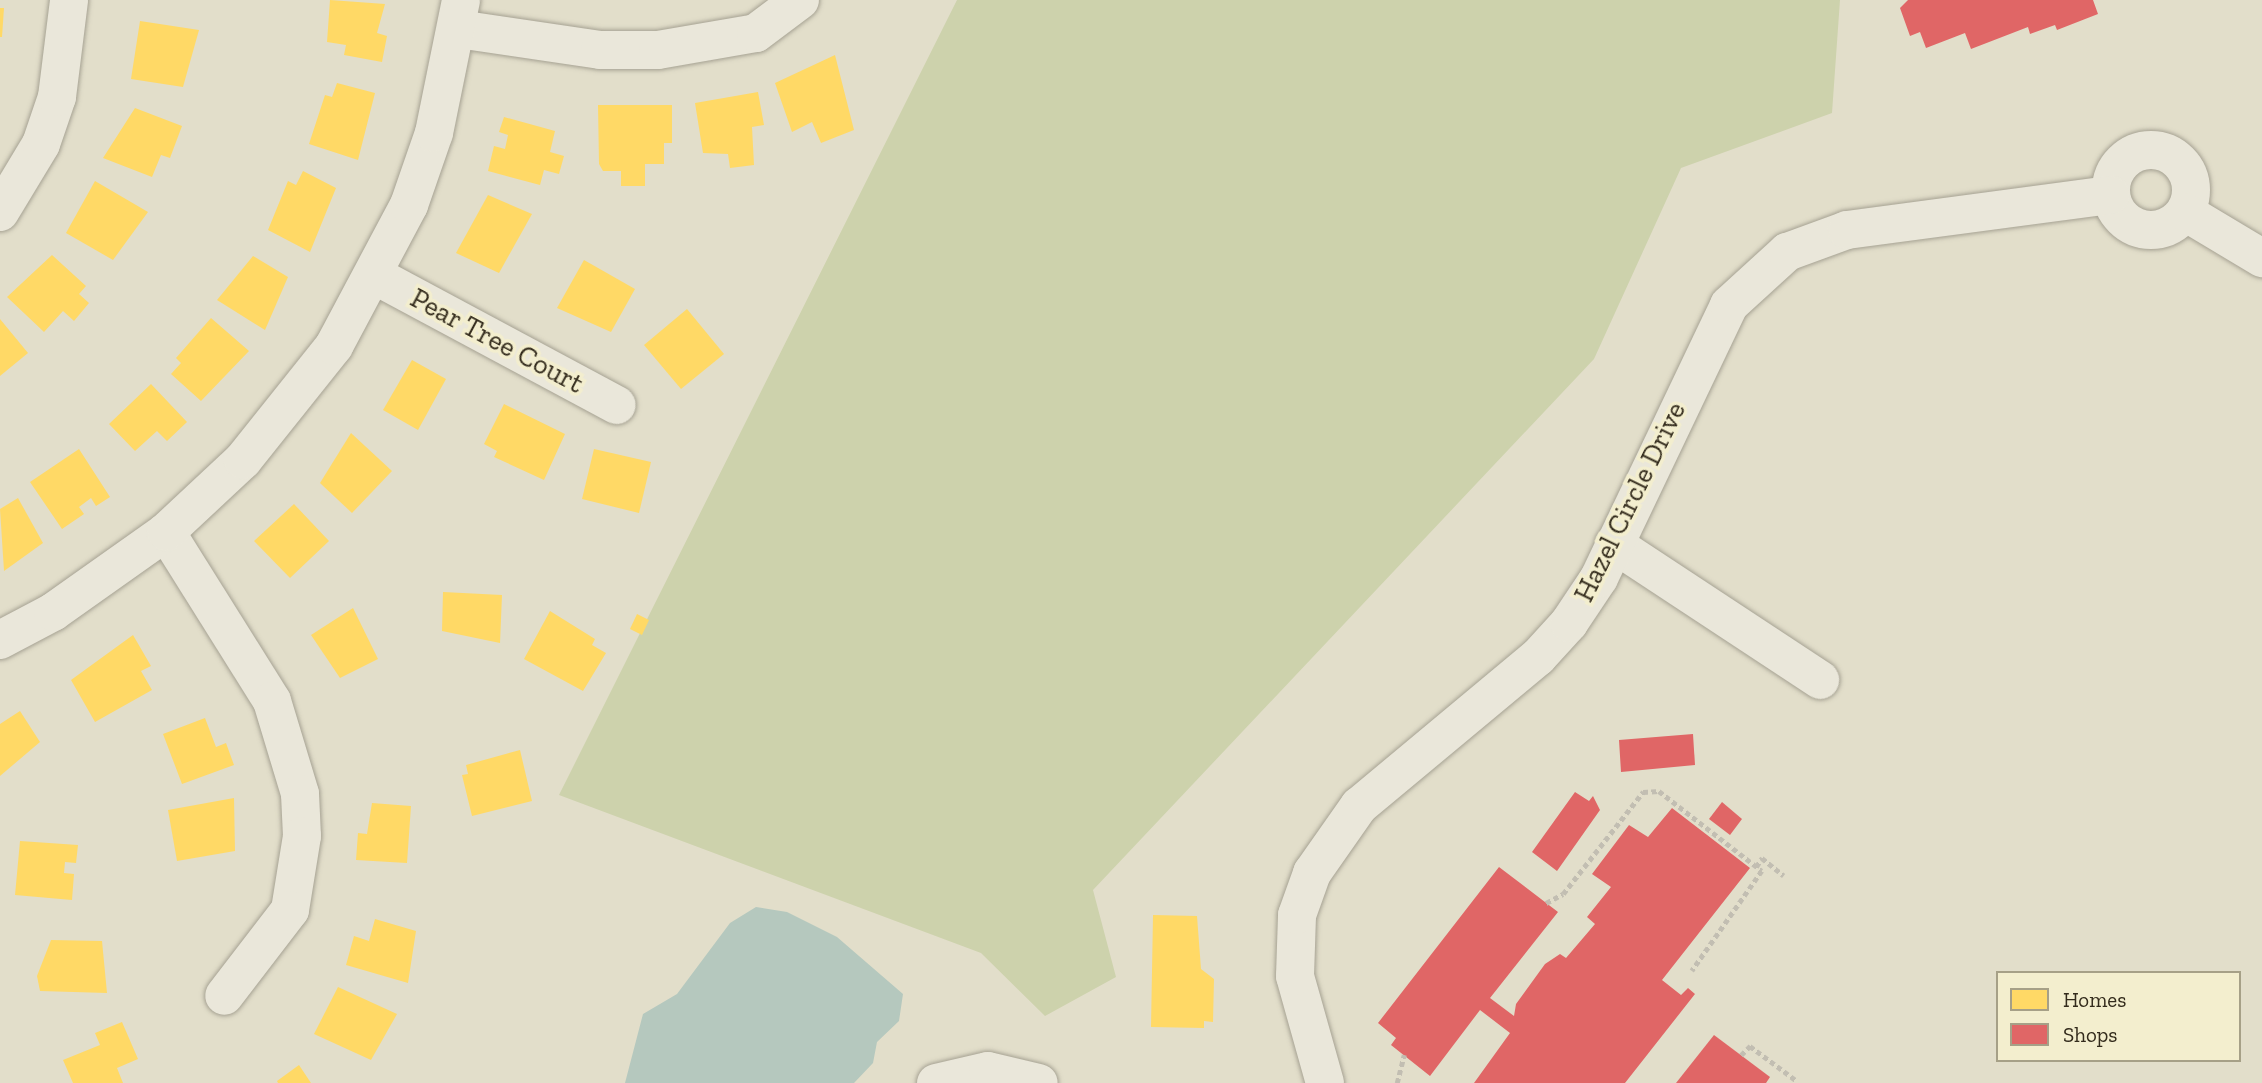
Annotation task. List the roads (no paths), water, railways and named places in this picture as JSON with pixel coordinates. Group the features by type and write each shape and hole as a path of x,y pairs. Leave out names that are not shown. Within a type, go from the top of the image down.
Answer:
{"street":[{"path":"0,212 41,144 57,97 69,0"},
{"path":"0,640 53,612 166,532 291,405 376,276 434,133 459,15 600,50 658,50 757,33 800,0"},
{"path":"2165,153 2190,178 2185,212 2166,228 2142,229 2121,217 2111,195 2126,159 2165,153"},
{"name":"Hazel Circle Drive","path":"1325,1083 1294,976 1297,915 1312,873 1359,806 1538,657 1569,623 1614,544 1721,317 1758,273 1787,252 1847,229 2111,195"},
{"path":"2185,212 2262,258"},
{"name":"Pear Tree Court","path":"376,276 617,405"},
{"path":"166,532 267,691 300,794 302,836 290,910 224,996"},
{"path":"1614,544 1820,680"},
{"path":"936,1083 988,1071 1039,1083"}]}
